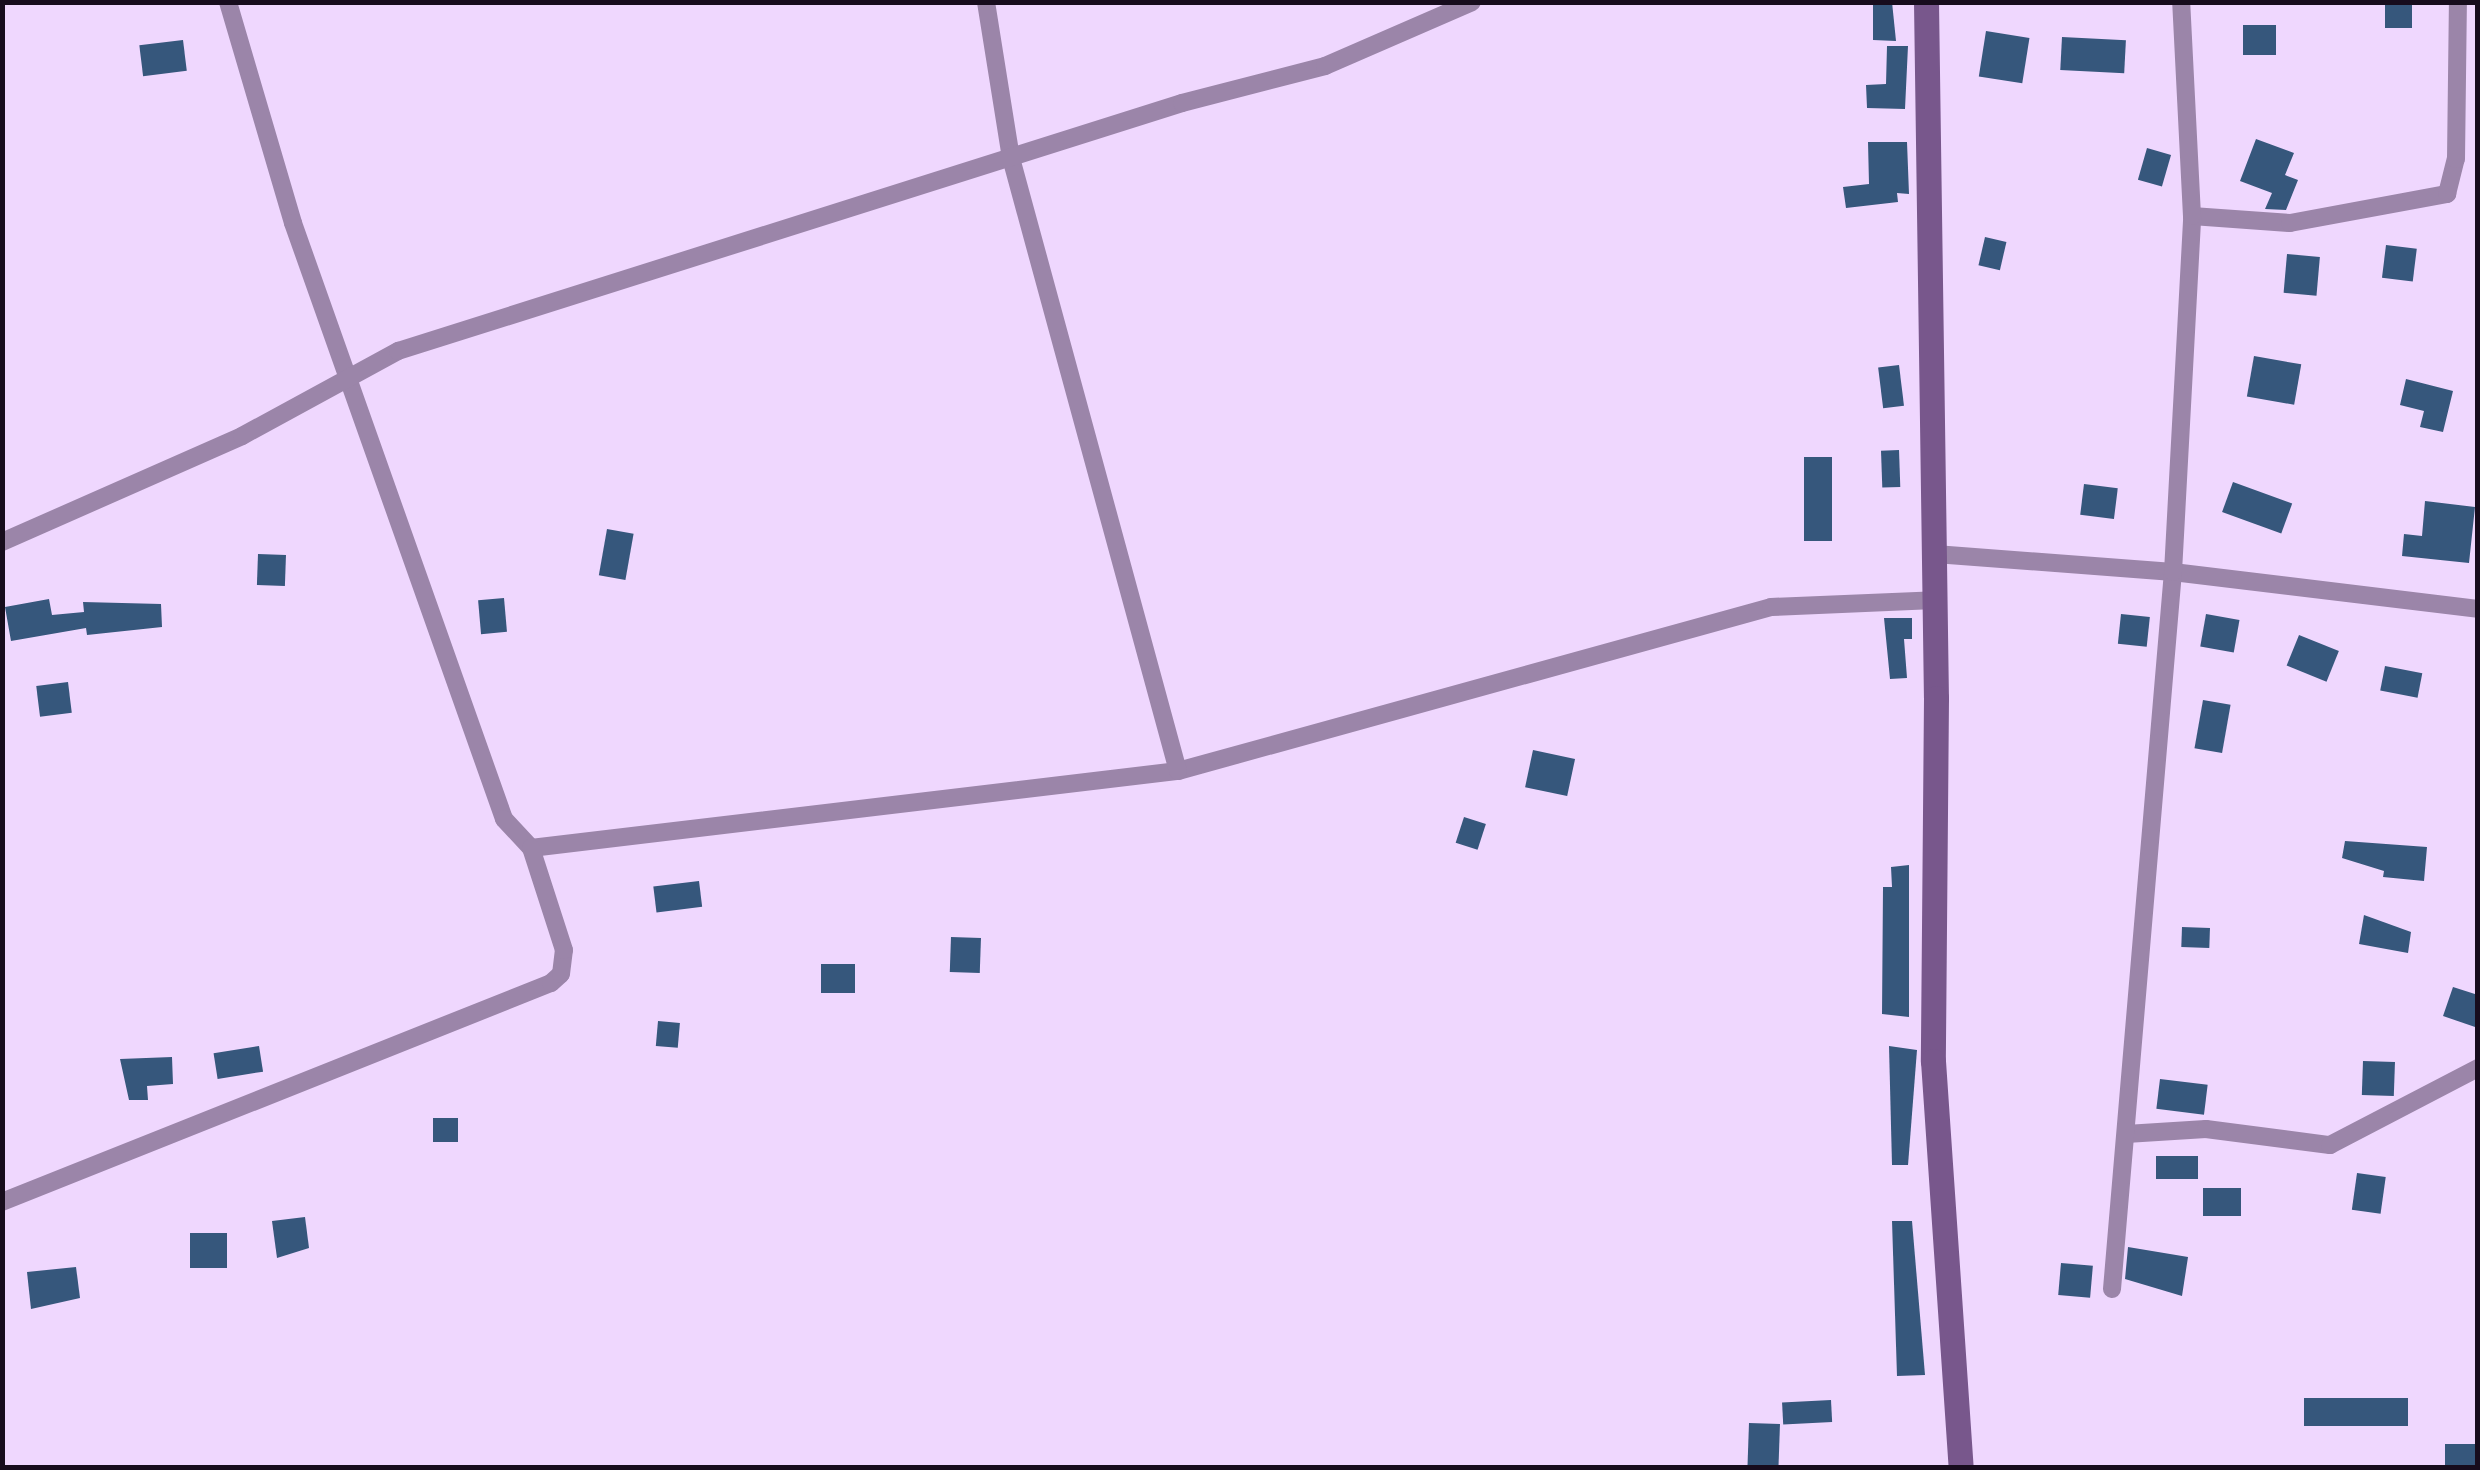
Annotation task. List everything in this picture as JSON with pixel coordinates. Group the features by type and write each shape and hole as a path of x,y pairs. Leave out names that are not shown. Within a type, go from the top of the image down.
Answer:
{"main road":[{"path":"1926,2 1935,554 1933,1060 1961,1468"}],"street":[{"path":"2,1202 551,983 561,974 564,950 532,848 504,818 259,119 228,2"},
{"path":"986,2 1011,158 1178,771"},
{"path":"2,542 266,424 346,374 398,351 1011,158 1324,66 1472,2"},
{"path":"2112,1289 2173,572 2192,216 2181,2"},
{"path":"2192,216 2290,223 2447,194 2456,159 2458,2"},
{"path":"1935,554 2173,572 2478,609"},
{"path":"532,848 1178,771 1771,606 1935,600"},
{"path":"2126,1134 2206,1129 2330,1145 2478,1068"}],"building":[{"path":"1873,2 1892,2 1896,41 1873,40"},
{"path":"2385,2 2412,2 2412,28 2385,28"},
{"path":"2243,25 2276,25 2276,55 2243,55"},
{"path":"1986,31 2029,38 2022,83 1979,76"},
{"path":"2062,37 2126,40 2124,73 2060,70"},
{"path":"183,40 187,71 143,76 139,45"},
{"path":"1887,46 1908,46 1905,109 1867,108 1866,85 1886,84"},
{"path":"2256,139 2294,153 2285,175 2298,180 2286,210 2265,209 2272,193 2240,181"},
{"path":"1868,142 1907,142 1909,194 1897,193 1898,202 1846,208 1843,187 1869,184"},
{"path":"2147,148 2171,155 2162,187 2138,180"},
{"path":"1985,237 2006,242 2000,270 1978,265"},
{"path":"2386,245 2417,249 2413,282 2382,278"},
{"path":"2287,254 2320,257 2316,296 2284,293"},
{"path":"2254,356 2301,364 2294,405 2247,396"},
{"path":"1899,365 1904,406 1883,408 1878,368"},
{"path":"2406,379 2453,391 2443,432 2420,427 2424,411 2400,405"},
{"path":"1899,450 1900,487 1882,488 1881,451"},
{"path":"1804,457 1832,457 1832,541 1804,541"},
{"path":"2233,482 2292,504 2281,534 2222,512"},
{"path":"2084,484 2118,488 2114,519 2080,515"},
{"path":"2425,501 2475,507 2469,563 2402,556 2404,534 2422,536"},
{"path":"607,529 634,534 625,580 599,575"},
{"path":"258,554 286,555 285,586 257,585"},
{"path":"504,598 507,632 481,634 478,600"},
{"path":"49,599 52,615 84,612 83,602 161,604 162,627 87,635 86,628 11,641 5,607"},
{"path":"2121,614 2150,617 2147,647 2118,644"},
{"path":"2206,614 2239,620 2234,652 2200,646"},
{"path":"1884,618 1912,618 1912,639 1904,639 1907,678 1890,679"},
{"path":"2299,635 2339,651 2327,682 2287,666"},
{"path":"2385,666 2422,673 2418,698 2380,691"},
{"path":"68,682 72,713 40,717 36,686"},
{"path":"2203,700 2231,705 2222,753 2194,748"},
{"path":"1533,750 1575,759 1567,796 1525,787"},
{"path":"1464,817 1486,824 1478,850 1456,843"},
{"path":"2345,841 2427,847 2424,881 2383,877 2384,871 2342,858"},
{"path":"1909,865 1909,1017 1882,1014 1883,887 1892,887 1891,867"},
{"path":"699,881 702,907 657,912 653,887"},
{"path":"2364,915 2411,932 2408,953 2359,944"},
{"path":"2182,927 2210,928 2209,948 2181,947"},
{"path":"951,937 981,938 980,973 950,972"},
{"path":"821,964 855,964 855,993 821,993"},
{"path":"2453,987 2478,995 2478,1028 2443,1016"},
{"path":"658,1021 680,1023 678,1048 656,1046"},
{"path":"259,1046 263,1072 218,1079 214,1053"},
{"path":"1889,1046 1917,1050 1908,1165 1892,1165"},
{"path":"172,1057 173,1084 147,1086 148,1100 129,1100 120,1059"},
{"path":"2363,1061 2395,1062 2394,1096 2362,1095"},
{"path":"2160,1079 2208,1085 2204,1115 2156,1109"},
{"path":"433,1118 458,1118 458,1142 433,1142"},
{"path":"2156,1156 2198,1156 2198,1179 2156,1179"},
{"path":"2357,1173 2386,1177 2381,1214 2352,1210"},
{"path":"2203,1188 2241,1188 2241,1216 2203,1216"},
{"path":"305,1217 309,1248 277,1258 272,1221"},
{"path":"1892,1221 1912,1221 1925,1375 1897,1376"},
{"path":"190,1233 227,1233 227,1268 190,1268"},
{"path":"2128,1247 2188,1257 2182,1296 2125,1279"},
{"path":"2061,1263 2093,1266 2090,1298 2058,1295"},
{"path":"76,1267 80,1298 31,1309 27,1272"},
{"path":"2304,1398 2408,1398 2408,1426 2304,1426"},
{"path":"1831,1400 1832,1422 1783,1425 1782,1403"},
{"path":"1749,1423 1780,1424 1778,1468 1747,1468"},
{"path":"2445,1444 2478,1444 2478,1468 2445,1468"}]}
